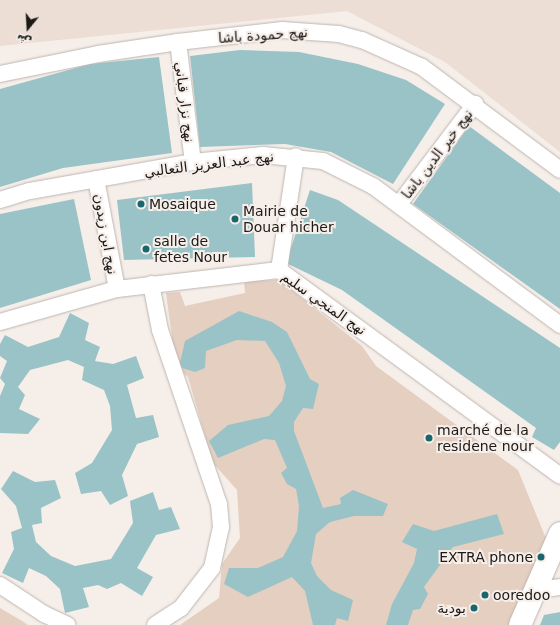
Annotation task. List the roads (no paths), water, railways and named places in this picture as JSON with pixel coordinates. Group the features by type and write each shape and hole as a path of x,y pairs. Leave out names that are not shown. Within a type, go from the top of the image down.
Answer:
{"street":[{"name":"نهج حمودة باشا","path":"0,74 98,54 178,42 282,30 339,34 362,40 415,64 475,104 560,170"},
{"name":"نهج نزار قباني","path":"178,42 193,162"},
{"name":"نهج خير الدين باشا","path":"399,204 475,104"},
{"name":"نهج عبد العزيز الثعالبي","path":"0,200 96,179 193,162 263,155 296,156 349,171 399,204 472,262 560,325"},
{"path":"279,270 296,156"},
{"name":"نهج ابن زيدون","path":"96,179 116,289"},
{"name":"نهج المنجي سليم","path":"0,322 116,289 279,270 560,476"},
{"path":"151,284 160,330 220,504 221,527 218,548 208,574 181,608 155,625"},
{"path":"520,625 560,533"},
{"path":"0,585 44,614 68,625"},
{"path":"536,590 560,587"}],"place":[{"name":"Mosaique","path":"141,204"},
{"name":"Mairie de Douar hicher","path":"235,219"},
{"name":"salle de fetes Nour","path":"146,249"},
{"name":"marché de la residene nour","path":"429,438"},
{"name":"EXTRA phone","path":"541,557"},
{"name":"ooredoo","path":"485,595"},
{"name":"بودية","path":"474,608"}]}
